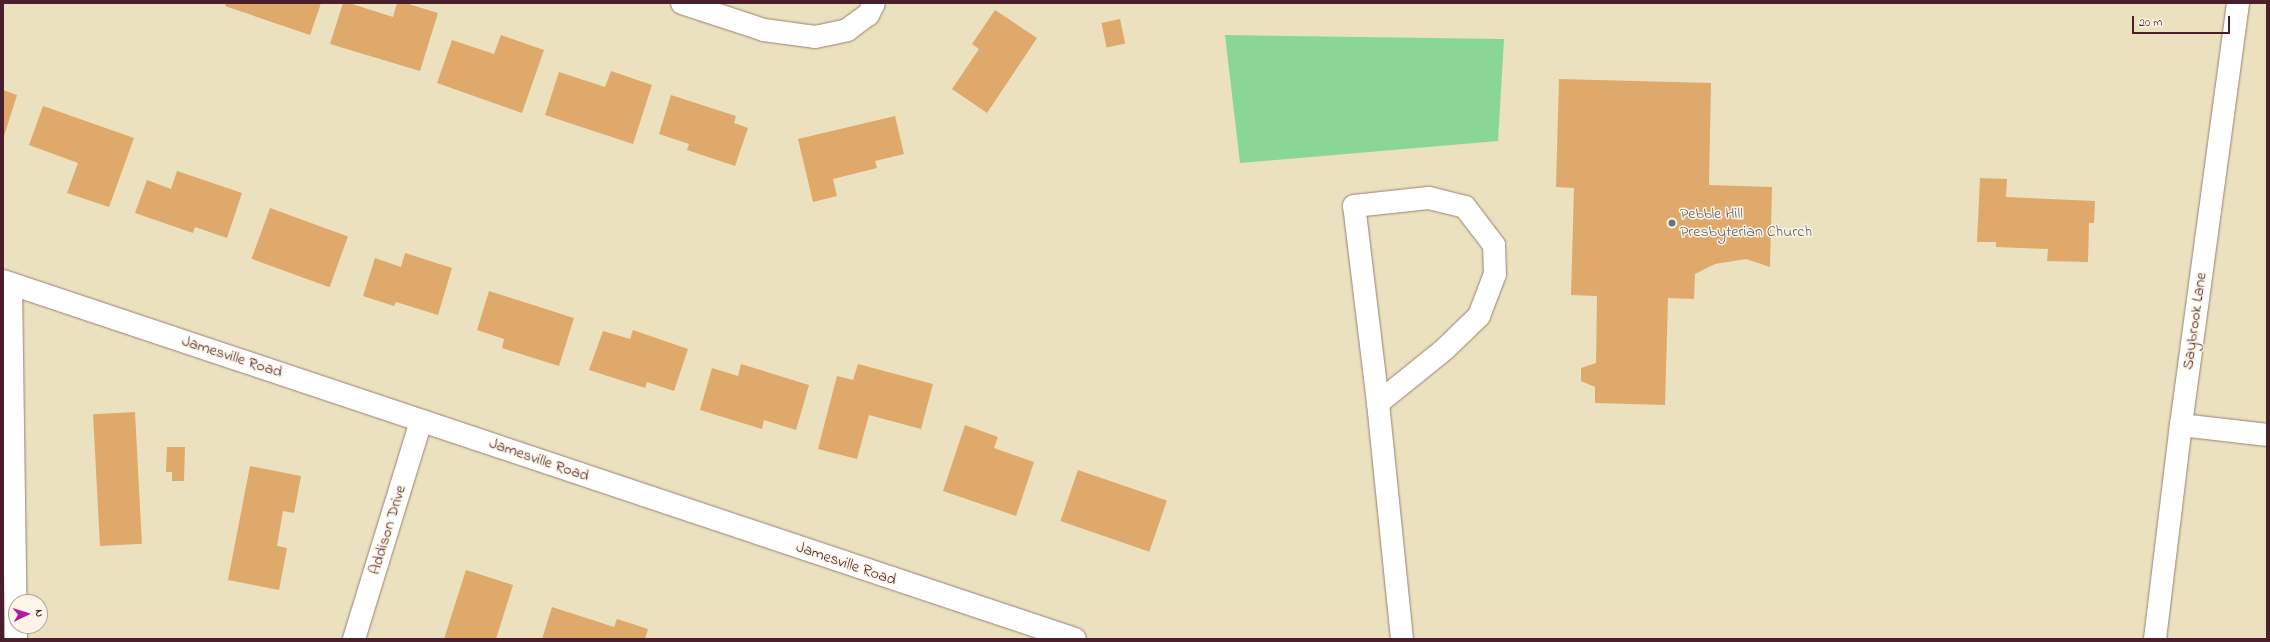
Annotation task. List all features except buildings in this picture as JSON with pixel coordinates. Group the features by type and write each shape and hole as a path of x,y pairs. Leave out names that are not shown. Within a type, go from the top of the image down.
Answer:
{"street":[{"path":"682,3 764,30 815,37 847,30 868,15 874,3"},
{"name":"Saybrook Lane","path":"2155,639 2181,425 2238,3"},
{"path":"1378,403 1445,349 1479,316 1496,274 1494,244 1465,207 1429,198 1354,206 1378,403 1402,639"},
{"path":"7,282 16,639"},
{"name":"Jamesville Road","path":"7,282 1075,639"},
{"name":"Addison Drive","path":"354,639 421,420"},
{"path":"2181,425 2267,436"}],"green space":[{"path":"1225,35 1504,39 1498,141 1240,163"}],"place":[{"name":"Pebble Hill Presbyterian Church","path":"1672,223"}]}
